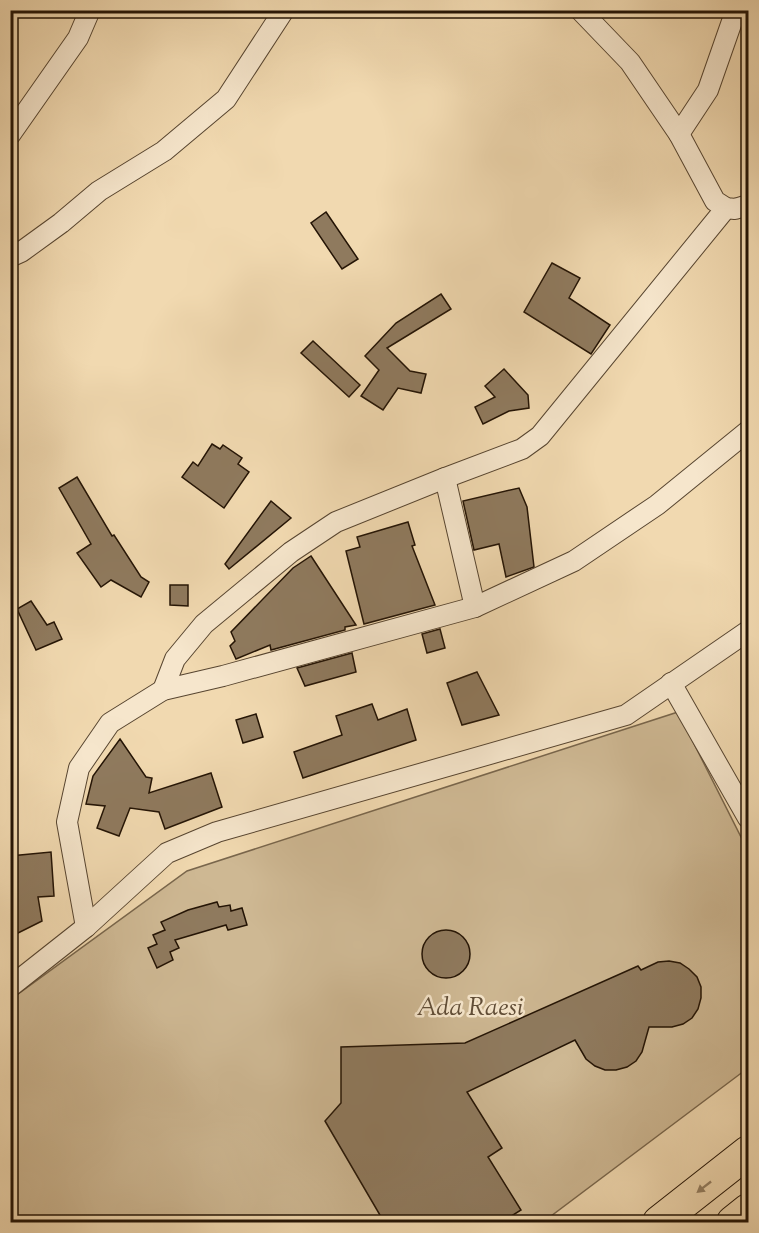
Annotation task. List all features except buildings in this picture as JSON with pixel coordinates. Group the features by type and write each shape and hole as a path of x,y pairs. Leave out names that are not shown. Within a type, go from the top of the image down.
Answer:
{"main road":[{"path":"659,1222 748,1152"},
{"path":"733,1222 748,1210"}],"street":[{"path":"10,135 78,38 90,10"},
{"path":"10,257 21,252 53,229 99,191 164,151 226,99 284,10"},
{"path":"580,10 630,62 679,134 715,201 726,208 748,205"},
{"path":"679,134 708,90 736,10"},
{"path":"163,690 175,659 204,624 291,552 336,522 522,449 540,436 726,208"},
{"path":"86,927 67,822 79,768 110,723 163,690 223,676 476,607 574,561 657,505 748,431"},
{"path":"445,478 476,607"},
{"path":"10,987 86,927 167,854 177,849 217,832 626,715 671,682 748,632"},
{"path":"671,682 748,818"}],"green space":[{"name":"Ada Raesi","path":"678,712 748,851 748,1068 543,1222 11,1222 10,1000 187,871"}]}
